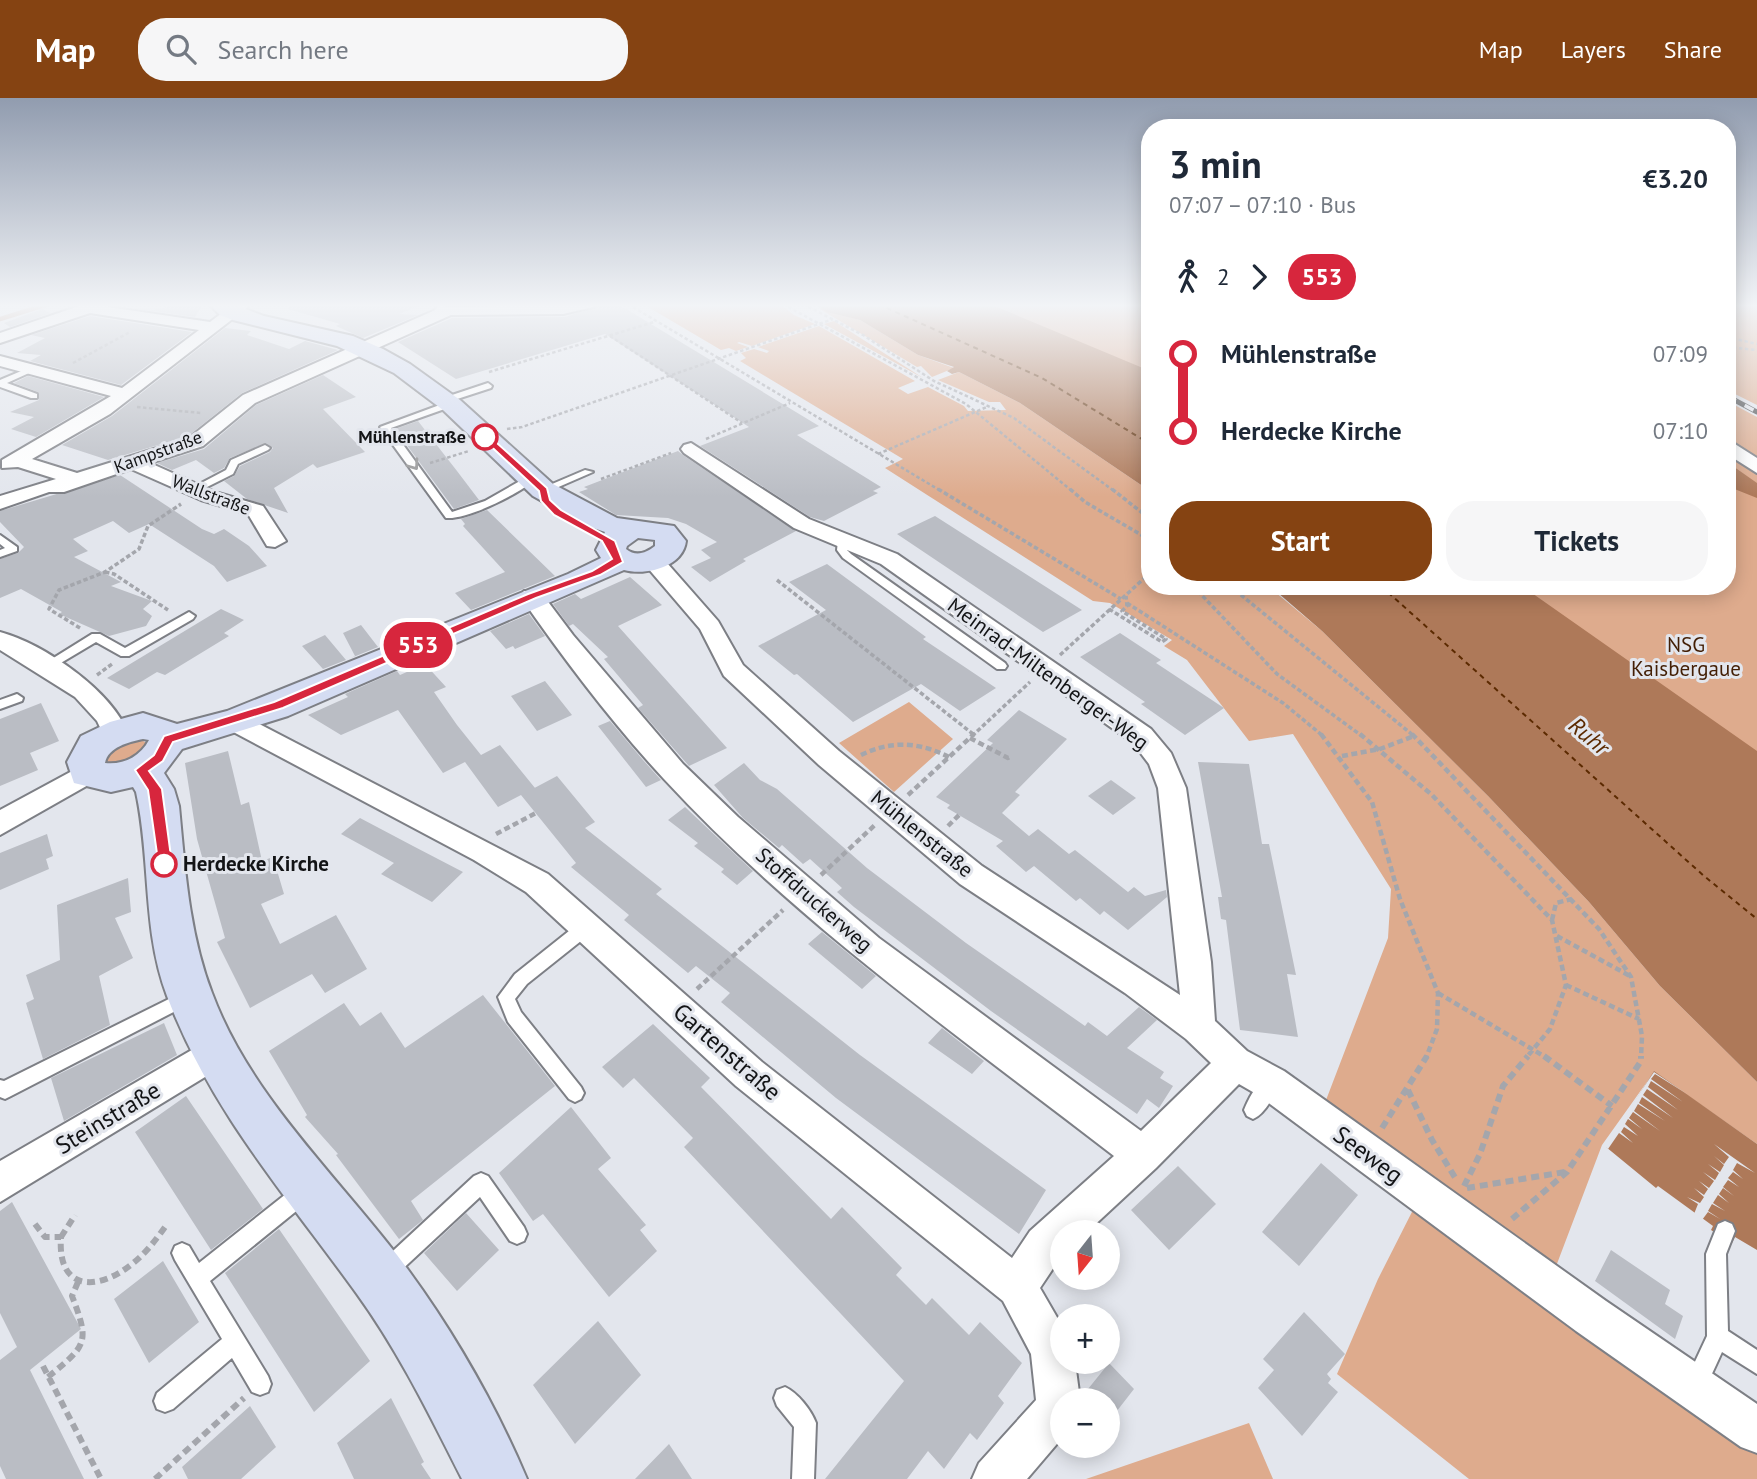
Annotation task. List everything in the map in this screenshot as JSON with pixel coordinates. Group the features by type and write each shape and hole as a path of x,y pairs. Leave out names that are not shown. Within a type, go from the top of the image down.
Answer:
{"main road":[{"name":"Mühlenstraße","path":"404,368 444,398 489,440 544,482 546,501 558,512 622,544 641,563 652,560"},
{"path":"495,1479 423,1344 379,1278 268,1136 215,1052 190,995 173,942 150,788 168,739 278,705 532,596 596,573 622,544"},
{"path":"150,788 98,778 87,773 84,765 87,755 101,740 115,733 143,726 163,731 168,739"}],"street":[{"path":"37,368 118,399"},
{"path":"4,469 118,399 157,368"},
{"name":"Kampstraße","path":"4,469 77,479 135,463 195,442 249,399 319,368"},
{"name":"Meinrad-Miltenberger-Weg","path":"691,449 808,527 869,548 889,559 1142,736 1161,760 1171,788 1195,962 1198,1028"},
{"path":"1736,452 1757,467"},
{"name":"Wallstraße","path":"135,463 194,490 256,510 275,541"},
{"path":"0,503 52,484 57,488 70,483 59,476 34,470 4,469"},
{"name":"Mühlenstraße","path":"652,560 710,626 733,670 839,767 971,875 1128,976 1198,1028 1235,1063"},
{"name":"Stoffdruckerweg","path":"532,596 564,640 673,771 802,892 868,948 1143,1155"},
{"path":"0,640 78,687 108,713 115,733"},
{"name":"Gartenstraße","path":"233,721 473,846 537,883 750,1074 1017,1287 1052,1349 1059,1406 1034,1439 995,1479"},
{"path":"0,824 87,773"},
{"name":"Steinstraße","path":"0,1183 215,1052"},
{"path":"1017,1287 1044,1245 1143,1155 1235,1063"},
{"name":"Seeweg","path":"1235,1063 1262,1096 1365,1152 1757,1431"}],"lane":[{"path":"0,384 45,370"},
{"path":"0,384 34,396"},
{"path":"473,386 385,427 450,516 544,482 588,472"},
{"path":"444,398 488,386"},
{"path":"194,490 230,472 234,462 265,448"},
{"path":"0,538 13,549 0,554"},
{"path":"843,541 842,551 847,556 1001,666"},
{"path":"45,667 96,637 125,653 189,616"},
{"path":"0,705 17,698"},
{"path":"575,1093 514,1017 506,997 521,979 585,928"},
{"path":"0,1088 5,1090 190,995"},
{"path":"379,1278 481,1183 517,1234"},
{"path":"197,1278 309,1188"},
{"path":"1694,1387 1718,1337 1716,1254 1725,1231"},
{"path":"182,1253 260,1384"},
{"path":"1718,1337 1757,1363"},
{"path":"165,1401 235,1342"},
{"path":"786,1398 805,1423 803,1479"}],"path":[{"path":"444,398 481,374 499,368"},
{"path":"660,368 742,423"},
{"path":"416,467 692,368"},
{"path":"740,368 877,454 1123,598 1283,703 1328,740 1342,756 1372,802 1400,899 1438,993 1437,1029 1424,1064 1365,1152"},
{"path":"897,368 974,412 1085,502 1141,535"},
{"path":"914,368 934,381 990,405 1044,437 1141,512"},
{"path":"735,375 745,371"},
{"path":"118,399 230,416"},
{"path":"877,454 990,405"},
{"path":"96,637 49,609 59,590 105,572 139,549 148,526 177,509 194,490"},
{"path":"105,572 114,574 166,609 189,616"},
{"path":"777,580 972,736 1008,758 1011,756"},
{"path":"677,1007 1141,581"},
{"path":"1202,595 1277,674 1380,749 1432,795 1552,920 1566,985 1550,1029 1503,1086 1480,1154 1462,1188"},
{"path":"1241,595 1414,736 1573,899 1599,929 1631,976 1643,1036 1640,1061 1567,1172 1487,1241"},
{"path":"1109,609 1162,642 1166,639 1122,611 1127,603"},
{"path":"78,687 125,653"},
{"path":"1342,756 1380,749 1414,736"},
{"path":"839,767 872,749 892,743 920,745 949,757"},
{"path":"473,846 536,813"},
{"path":"1552,920 1556,903 1573,899"},
{"path":"1557,936 1631,976"},
{"path":"1566,985 1639,1020"},
{"path":"1438,993 1535,1049 1612,1106"},
{"path":"1408,1090 1432,1140 1462,1188"},
{"path":"1462,1188 1567,1172"},
{"path":"75,1215 61,1237 60,1264 66,1275 78,1282 108,1278 124,1270 138,1260 164,1227"},
{"path":"35,1224 45,1237 61,1237"},
{"path":"48,1377 82,1341 84,1327 72,1296 78,1282"},
{"path":"43,1366 101,1479"},
{"path":"155,1479 260,1384"},
{"path":"212,1428 217,1436"}],"green space":[{"path":"752,368 893,368 915,381 898,388 908,394 928,387 964,406 968,411 1006,410 1000,402 989,402 938,380 959,372 1020,403 1141,485 1141,595 1279,595 1322,631 1488,796 1589,902 1660,986 1757,1082 1757,1144 1654,1072 1602,1145 1555,1269 1323,1108 1388,938 1391,889 1293,734 1249,741 1187,660 1164,646 1172,640 1110,603 1093,601 885,468 903,459"},
{"path":"923,368 953,368 932,377"},
{"path":"1125,368 1141,368 1141,375"},
{"path":"1736,368 1757,368 1757,405 1736,394"},
{"name":"NSG Kaisbergaue","path":"1736,406 1757,417 1757,806 1490,595 1736,595"},
{"path":"909,702 953,739 894,792 839,743"},
{"path":"139,739 147,743 140,757 117,764 105,759 111,749"},
{"path":"1415,1206 1757,1449 1757,1479 1469,1479 1337,1374 1378,1279"},
{"path":"1249,1423 1273,1479 1086,1479"}],"water":[{"path":"951,368 1141,368 1141,485 1020,403 959,372 952,374 947,371"},
{"path":"1736,468 1757,483 1757,498 1736,490"},
{"name":"Ruhr","path":"1280,595 1535,595 1757,751 1757,1082 1660,986 1589,902 1488,796 1322,631"},
{"path":"1654,1071 1757,1144 1757,1250 1735,1237 1732,1243 1711,1230 1713,1226 1658,1186 1656,1188 1606,1147"}],"pier":[{"path":"1654,1072 1687,1094 1655,1074 1651,1079 1683,1102 1651,1081 1648,1087 1678,1110 1647,1089 1643,1095 1673,1118 1642,1097 1639,1103 1665,1121 1638,1104 1634,1111 1660,1131 1633,1112 1629,1118 1642,1129 1628,1119 1625,1124 1638,1136 1624,1127 1621,1132 1633,1143 1619,1133 1608,1149 1604,1146"},
{"path":"1714,1144 1755,1173 1737,1163 1733,1170 1743,1179 1733,1172 1728,1178 1739,1187 1728,1180 1723,1187 1734,1196 1723,1188 1719,1194 1729,1203 1718,1195 1713,1203 1725,1211 1712,1204 1708,1211 1720,1219 1708,1212 1702,1220 1694,1214 1698,1204 1687,1197 1700,1203 1704,1197 1694,1188 1704,1195 1708,1189 1699,1181 1709,1188 1714,1181 1703,1172 1715,1180 1719,1173 1708,1164 1720,1172 1724,1165 1714,1156 1724,1164 1729,1157"}],"building":[{"path":"58,368 143,368 121,385"},
{"path":"173,368 297,368 242,393 188,436 108,460 62,445 112,416"},
{"path":"439,368 491,368 456,379"},
{"path":"658,368 724,368 819,426 797,435 881,487 873,491 878,493 824,521 810,517 700,446 749,427"},
{"path":"323,375 356,397 323,409 365,452 317,468 313,464 274,488 288,513 247,499 224,481 234,476 240,466 270,452 273,448 266,443 230,458 224,468 214,473 196,460 172,470 157,463 204,449 256,405"},
{"path":"28,376 104,397 36,437 11,429 34,417 10,412 39,400 38,392 14,383"},
{"path":"418,421 479,500 454,509 395,429"},
{"path":"678,451 796,531 743,559 746,561 710,582 691,567 711,558 701,550 717,542 686,524 668,518 616,515 579,492 588,489 584,487"},
{"path":"120,475 202,529 214,534 224,529 249,546 267,566 227,582 214,566 149,524 129,533 113,521 73,539 88,551 74,557 121,582 111,586 152,601 143,609 152,616 146,626 109,636 59,614 62,612 21,589 0,598 0,559 18,553 24,547 0,522 0,511"},
{"path":"487,510 555,576 471,610 455,593 505,572 463,526 465,524 461,519"},
{"path":"935,516 1082,610 1043,632 897,534"},
{"path":"827,564 926,637 923,639 996,688 960,711 921,684 853,722 797,674 794,675 758,646 826,610 789,582"},
{"path":"630,577 662,605 618,626 727,748 689,766 638,708 643,705 604,659 608,657 573,624 569,626 553,604 575,594 581,599"},
{"path":"221,609 244,620 224,633 229,636 165,675 157,672 129,689 107,678"},
{"path":"529,614 545,636 515,649 513,646 506,649 490,631"},
{"path":"361,625 378,647 351,658 355,656 343,633"},
{"path":"1120,633 1161,660 1156,663 1224,708 1185,735 1141,704 1145,702 1080,657"},
{"path":"325,635 346,660 323,669 302,646"},
{"path":"425,664 446,687 434,692 481,755 500,745 535,788 557,776 595,822 585,828 662,889 656,894 860,1055 1046,1190 1019,1234 836,1098 721,1002 730,993 696,966 688,973 624,920 629,915 571,867 576,863 521,795 498,807 465,762 443,773 398,710 341,735 308,715 348,697 345,694 397,671 400,675"},
{"path":"545,681 572,715 537,731 511,696"},
{"path":"41,703 59,741 30,753 38,770 0,786 0,719"},
{"path":"1019,710 1067,739 1015,792 1020,795 1002,813 1029,836 1038,829 1069,854 1075,850 1128,892 1134,887 1145,896 1166,890 1167,897 1128,930 1104,911 1100,915 1080,898 1076,901 1034,866 1026,872 996,846 1003,841 947,808 950,805 936,797 993,743 987,740"},
{"path":"610,721 661,780 646,787 598,726"},
{"path":"228,751 241,805 249,802 262,861 273,857 284,894 261,904 280,944 336,915 367,969 325,993 312,974 250,1008 217,942 225,938 197,839 185,763"},
{"path":"1198,762 1249,764 1262,844 1269,844 1296,975 1287,974 1298,1037 1240,1030 1226,920 1221,919 1218,897 1222,897"},
{"path":"744,763 760,780 777,789 867,868 966,943 1085,1026 1088,1022 1107,1036 1139,1007 1157,1020 1127,1048 1164,1072 1160,1078 1173,1086 1159,1108 1147,1099 1137,1114 991,1011 854,907 837,892 842,888 810,859 803,864 782,845 779,848 743,818 714,785"},
{"path":"1111,780 1136,798 1113,815 1088,796"},
{"path":"685,807 753,871 737,885 721,872 724,869 694,846 698,843 668,820"},
{"path":"360,818 463,872 432,902 381,874 394,863 341,834"},
{"path":"47,834 53,856 46,859 49,869 0,890 0,853"},
{"path":"128,878 131,912 115,918 133,958 99,976 110,1025 43,1059 26,1003 34,999 26,975 60,960 57,905"},
{"path":"822,932 876,976 862,989 808,944"},
{"path":"483,995 555,1086 411,1201 423,1220 399,1239 336,1155 338,1154 305,1117 307,1115 269,1051 344,1003 360,1026 381,1012 405,1048"},
{"path":"164,1023 177,1055 64,1121 51,1078"},
{"path":"653,1024 710,1078 701,1087 831,1219 842,1207 902,1268 896,1275 926,1305 932,1298 969,1335 980,1322 1022,1363 998,1396 1004,1403 977,1440 970,1433 944,1469 928,1451 907,1479 825,1479 904,1381 684,1147 693,1138 634,1078 623,1088 602,1067"},
{"path":"942,1028 984,1061 972,1074 928,1043"},
{"path":"186,1096 263,1209 211,1250 135,1132"},
{"path":"571,1107 611,1158 598,1169 646,1225 640,1230 657,1251 609,1297 543,1214 533,1221 499,1173"},
{"path":"1321,1163 1358,1195 1299,1266 1262,1232"},
{"path":"1178,1166 1216,1204 1169,1250 1131,1210"},
{"path":"12,1202 81,1329 30,1370 84,1479 6,1479 0,1466 0,1360 17,1347 0,1313 0,1211"},
{"path":"466,1213 499,1250 457,1291 424,1253"},
{"path":"279,1229 370,1361 314,1412 225,1273"},
{"path":"1611,1250 1670,1290 1665,1304 1683,1316 1675,1339 1595,1281"},
{"path":"163,1261 199,1322 149,1363 114,1299"},
{"path":"1304,1312 1345,1354 1327,1374 1331,1379 1328,1383 1338,1392 1302,1436 1258,1388 1274,1370 1263,1359"},
{"path":"598,1321 641,1375 575,1444 533,1385"},
{"path":"1100,1374 1120,1374 1134,1389 1120,1407 1120,1388 1089,1388"},
{"path":"391,1398 424,1462 421,1464 431,1479 354,1479 337,1443"},
{"path":"250,1406 276,1447 241,1479 188,1479 182,1467"},
{"path":"669,1444 692,1479 635,1479"}],"ferry route":[{"path":"1021,368 1042,378 1141,438"},
{"path":"1391,595 1704,876 1757,919"}],"railway":[{"path":"1736,401 1757,412"}],"bus line":[{"name":"553","path":"164,864 155,789 141,770 159,758 168,739 278,705 532,596 596,573 620,559 613,555 612,544 606,539 571,522 558,512 546,501 543,490 485,437"}],"place":[{"name":"Mühlenstraße","path":"485,437"},
{"name":"Herdecke Kirche","path":"164,864"}]}
